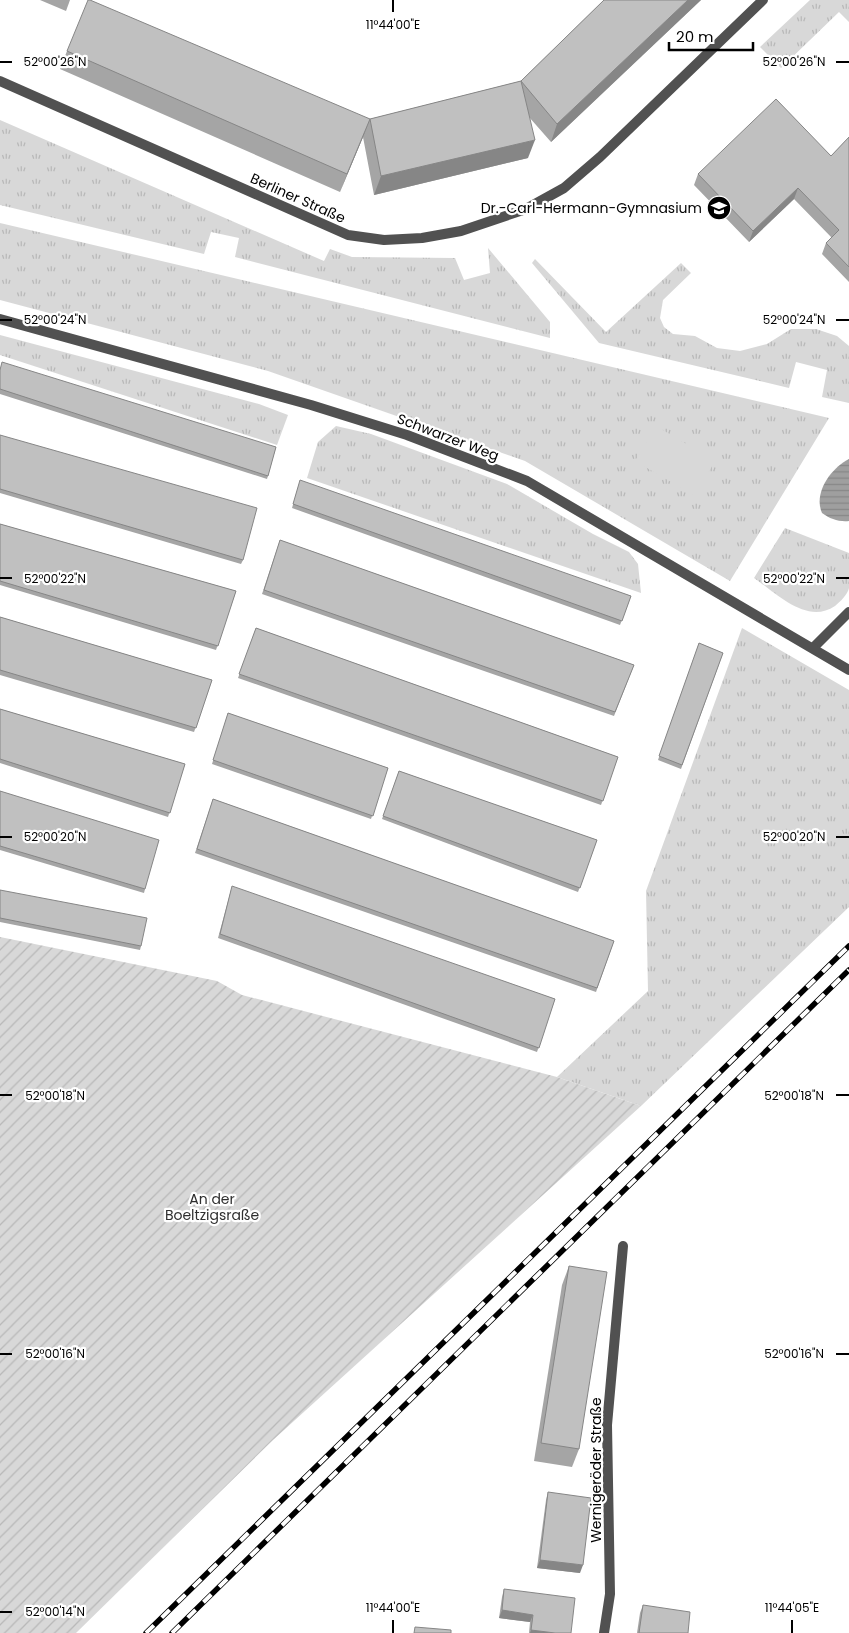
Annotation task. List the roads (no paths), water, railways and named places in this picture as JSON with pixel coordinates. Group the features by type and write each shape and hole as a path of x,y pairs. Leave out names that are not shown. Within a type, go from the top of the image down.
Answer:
{"street":[{"name":"Berliner Straße","path":"0,81 348,235 384,240 422,238 480,226 526,209 564,188 600,157 763,0"},
{"name":"Schwarzer Weg","path":"0,319 311,405 407,435 527,481 849,670"},
{"path":"813,648 849,612"},
{"name":"Wernigeröder Straße","path":"604,1633 610,1594 607,1425 623,1246"}],"railway":[{"path":"146,1633 849,946"},
{"path":"172,1633 849,970"}],"place":[{"name":"Dr.-Carl-Hermann-Gymnasium","path":"719,208"}],"park label":[{"name":"An der Boeltzigsraße","path":"212,1208"}]}
